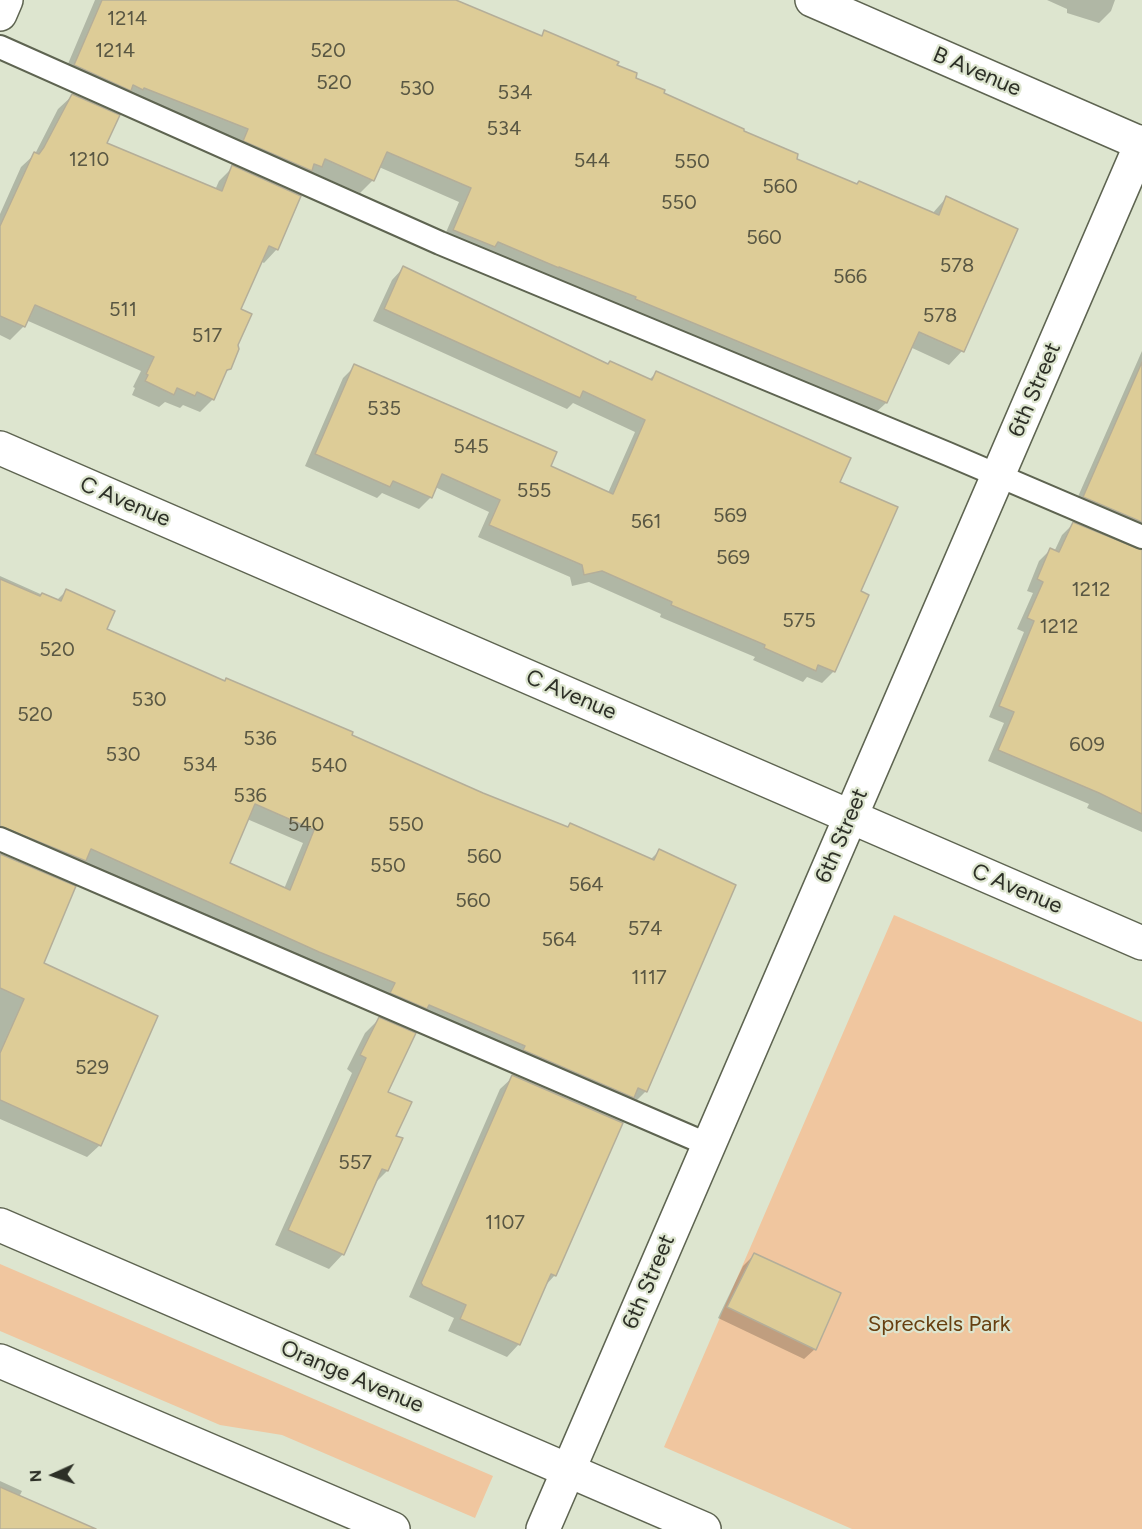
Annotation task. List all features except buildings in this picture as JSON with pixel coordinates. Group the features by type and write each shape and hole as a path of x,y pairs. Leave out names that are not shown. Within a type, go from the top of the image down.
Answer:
{"main road":[{"path":"0,14 6,0"},
{"name":"B Avenue","path":"812,0 1142,143"},
{"name":"6th Street","path":"543,1529 1142,143"},
{"name":"C Avenue","path":"0,448 1142,943"},
{"name":"Orange Avenue","path":"0,1225 704,1529"},
{"path":"0,1361 393,1529"}],"lane":[{"path":"0,47 440,243 1142,537"},
{"path":"0,839 708,1145"}],"green space":[{"name":"Spreckels Park","path":"894,915 1142,1022 1142,1529 852,1529 664,1447"},
{"path":"0,1264 493,1476 475,1518 282,1435 220,1425 0,1331"}]}
